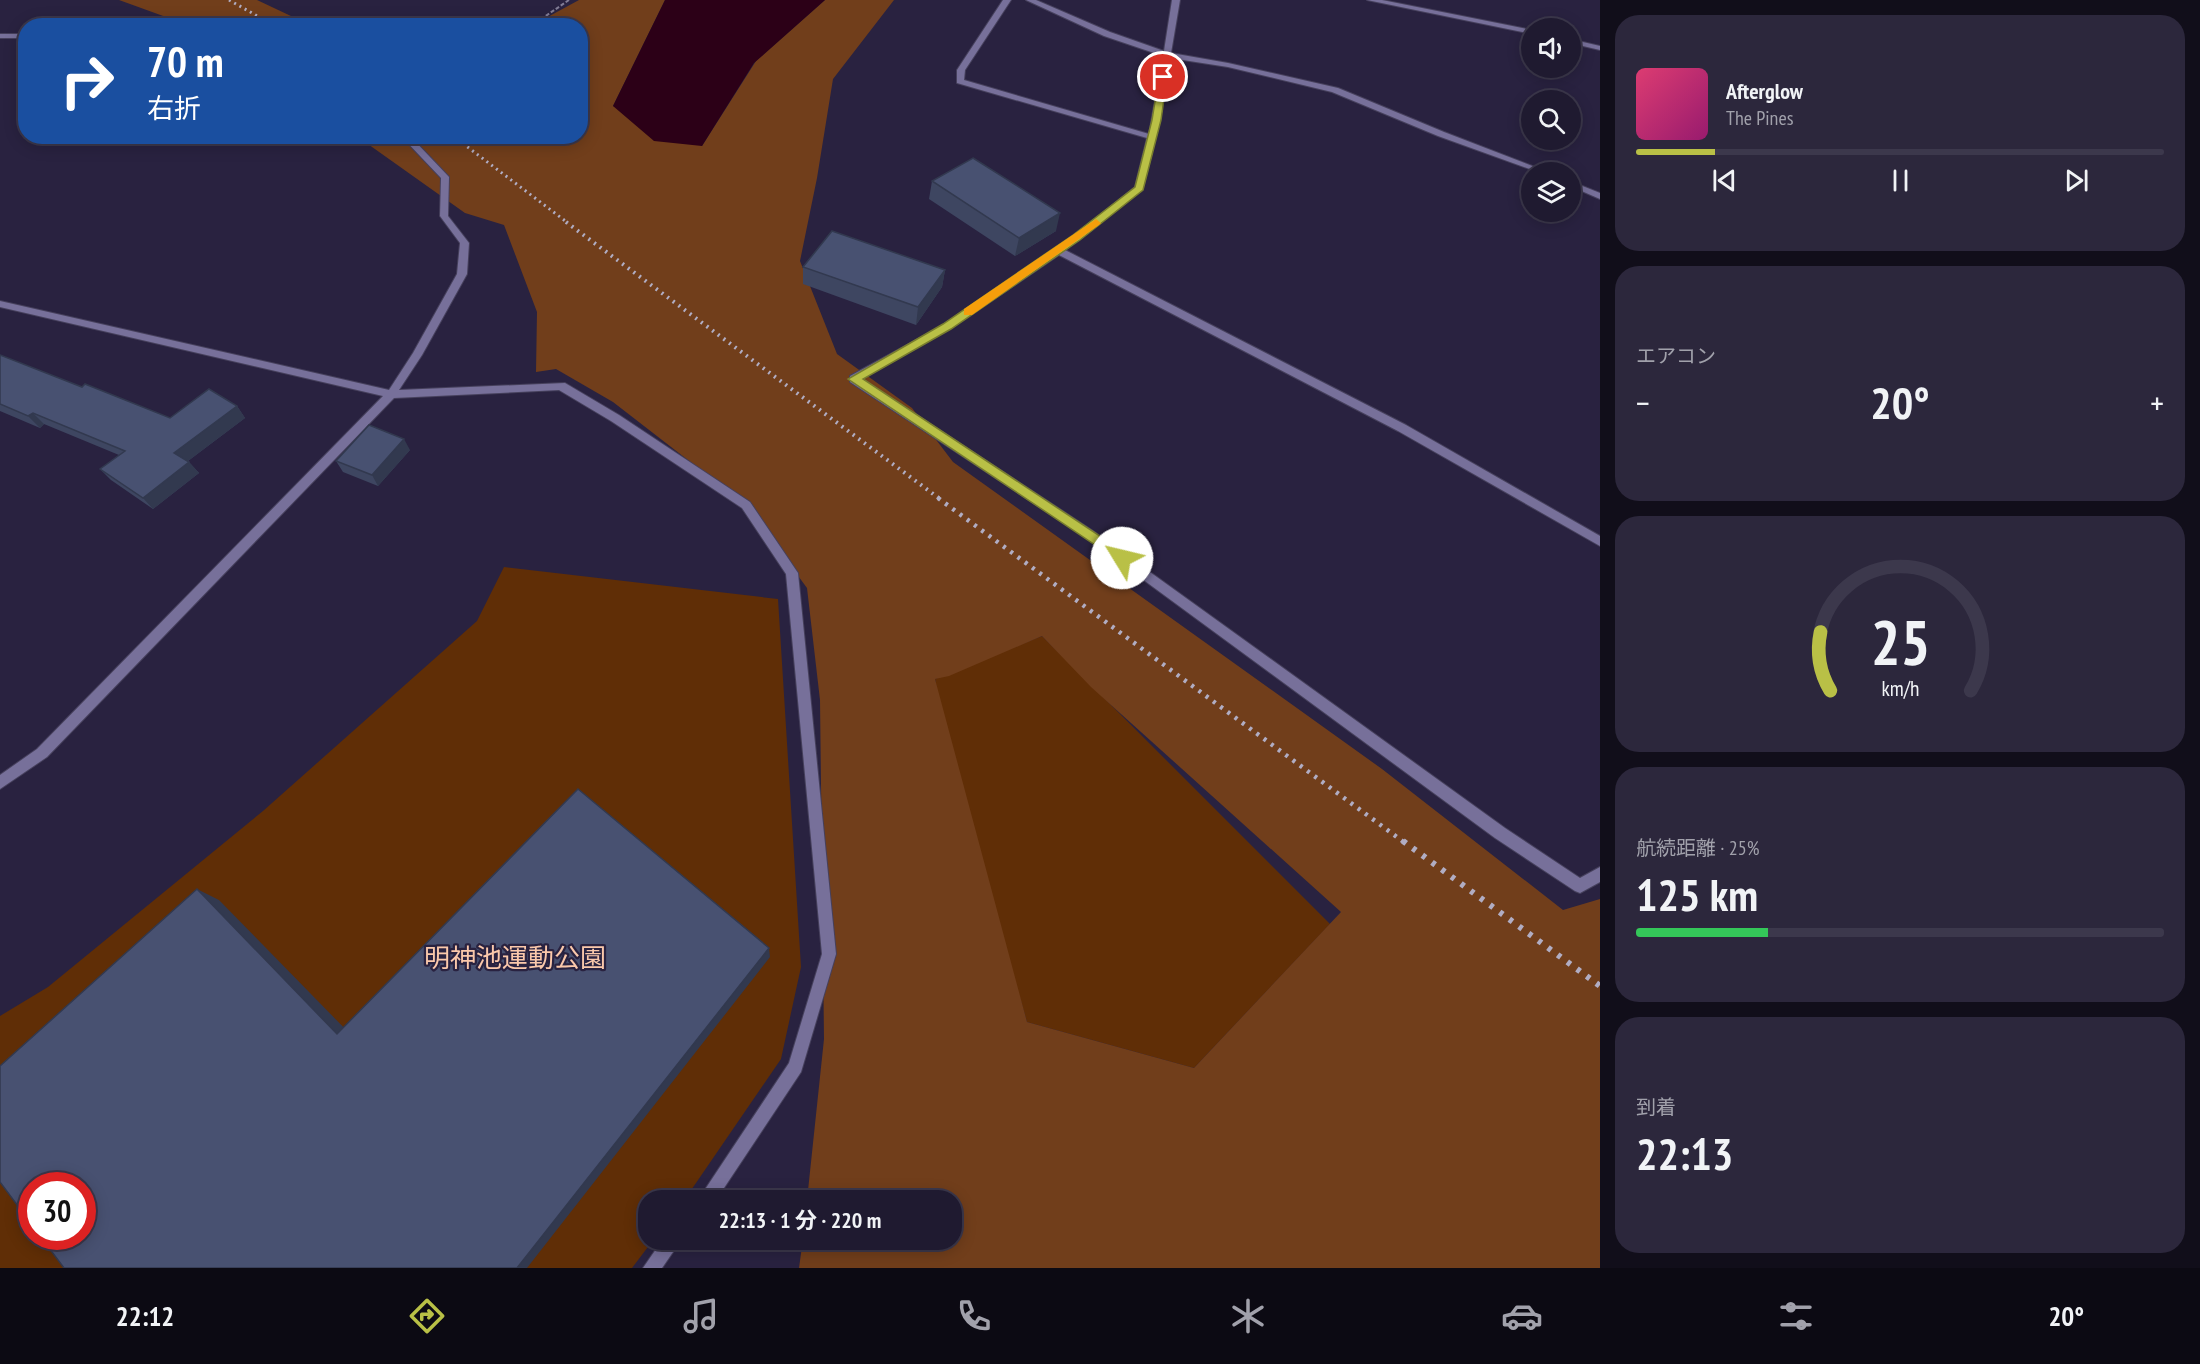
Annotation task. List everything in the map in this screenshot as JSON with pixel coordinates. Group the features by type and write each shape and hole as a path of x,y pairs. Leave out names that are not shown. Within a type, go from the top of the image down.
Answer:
{"street":[{"path":"1007,0 962,70 960,81 1151,137"},
{"path":"1030,0 1107,34 1167,55 1228,65 1335,90 1441,134 1521,164"},
{"path":"1176,0 1156,120 1139,188 1059,251 947,327 854,379 1089,534 1500,833 1580,886 1600,874"},
{"path":"1371,0 1521,30"},
{"path":"0,36 18,36"},
{"path":"1581,44 1600,48"},
{"path":"0,783 42,753 391,394 417,355 462,274 465,243 444,216 445,177 413,144"},
{"path":"1581,188 1600,196"},
{"path":"1059,251 1402,428 1600,541"},
{"path":"0,304 391,394 561,386 615,418 746,505 792,573 829,954 796,1066 713,1190"},
{"path":"651,1268 665,1250"}],"path":[{"path":"543,18 569,0"}],"green space":[{"name":"明神池運動公園","path":"504,567 778,599 801,967 781,1059 691,1190 638,1190 638,1250 646,1250 632,1268 0,1268 0,1016 48,987 263,811 477,621"},
{"path":"1042,636 1330,924 1194,1068 1027,1022 949,752 935,679"}],"shaded area":[{"path":"119,0 257,0 295,18 169,18"},
{"path":"579,0 665,0 613,106 702,146 756,61 825,0 894,0 833,79 817,178 800,261 837,354 912,408 953,462 1382,769 1563,910 1600,899 1600,1268 799,1268 801,1250 962,1250 962,1190 808,1190 824,1039 820,700 807,588 746,505 613,402 556,369 536,372 537,312 504,225 465,213 368,144 588,144 588,18 546,18","holes":["1042,636 1091,687 1341,912 1194,1068 1027,1022 935,679 949,676"]},
{"path":"665,0 825,0 754,63 702,146 654,141 613,106"}],"building":[{"path":"973,158 1060,213 1019,238 932,181"},
{"path":"832,231 945,270 918,307 803,267"},
{"path":"0,355 82,387 85,384 170,418 209,389 237,406 174,453 189,462 143,498 100,469 125,451 33,413 28,416 0,404"},
{"path":"369,425 404,439 372,475 336,461"},
{"path":"578,789 769,948 517,1268 64,1268 50,1250 96,1250 96,1172 18,1172 18,1206 0,1182 0,1066 197,889 337,1034"}],"railway":[{"path":"229,0 261,18"},
{"path":"464,144 568,223"},
{"path":"566,222 940,499"},
{"path":"938,498 1405,843"},
{"path":"1403,841 1600,986"}],"slow traffic":[{"path":"968,312 1059,251 1096,223"}],"route":[{"path":"1122,558 854,379 947,327 1077,238 1139,188 1156,120 1163,77"}]}
